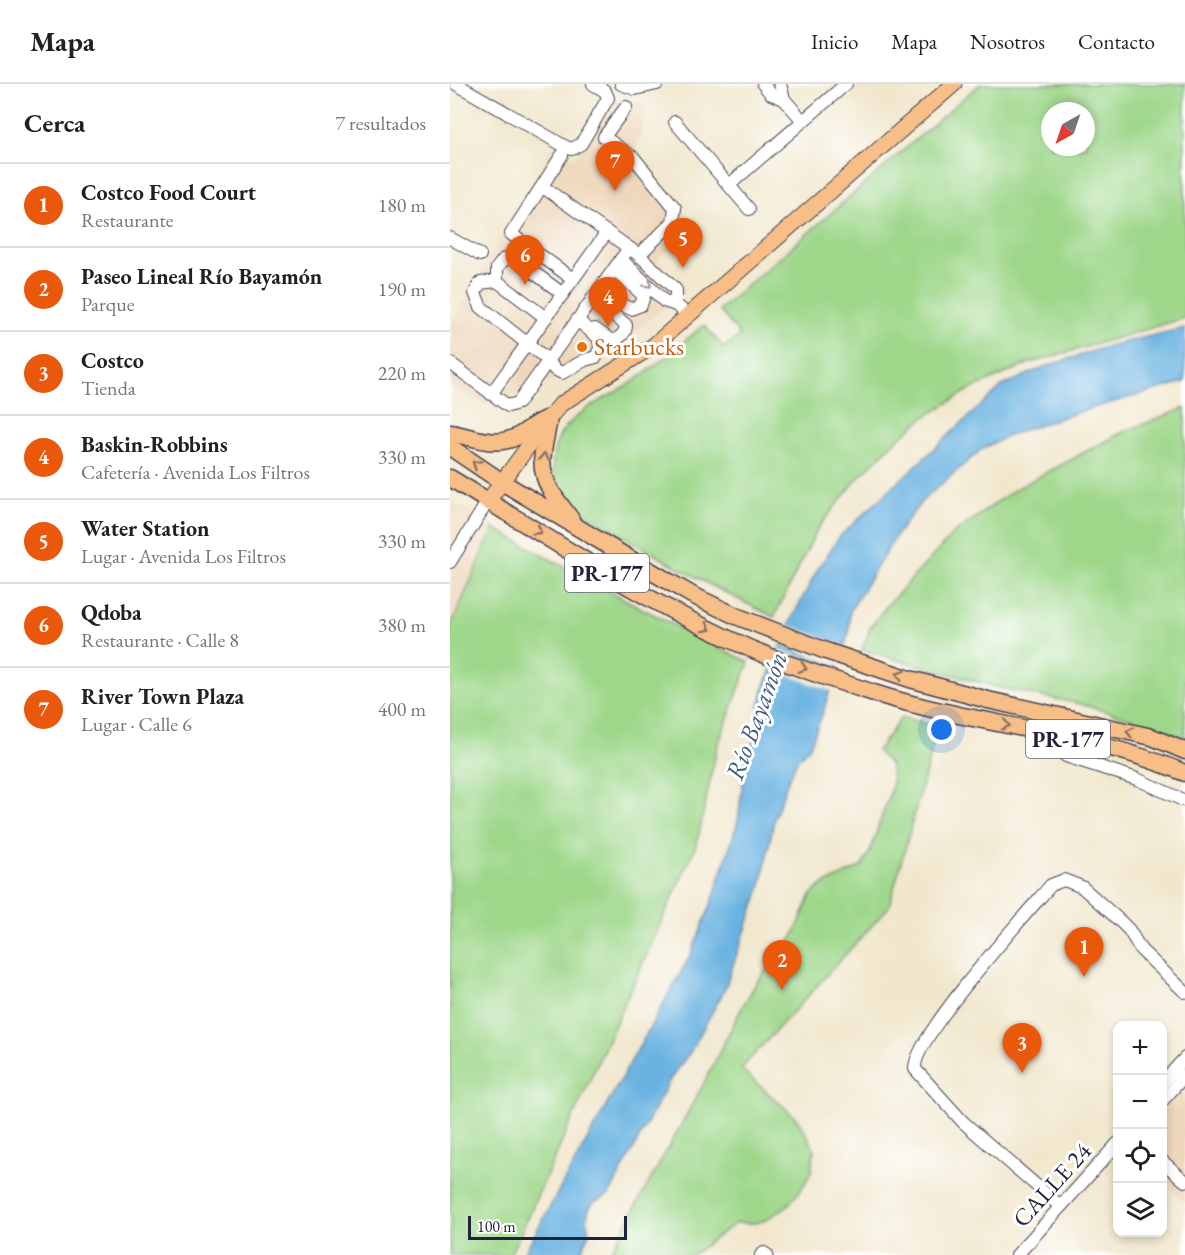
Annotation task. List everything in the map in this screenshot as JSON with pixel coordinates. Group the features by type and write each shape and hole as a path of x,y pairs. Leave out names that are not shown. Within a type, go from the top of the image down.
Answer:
{"highway":[{"path":"450,433 492,442 506,441 537,422 549,418 543,457 544,475 560,505 577,527"},
{"name":"PR-177","path":"450,447 502,482 692,595 736,616 826,651 910,679 1152,737 1185,751"},
{"name":"PR-177","path":"450,478 630,588 729,639 797,667 876,693 948,713 1125,751 1185,773"}],"main road":[{"path":"488,501 561,404 652,346 682,310 954,84"}],"street":[{"path":"456,84 569,148 575,148 581,144 608,98 605,91 593,84"},
{"path":"621,84 635,89 657,84"},
{"path":"763,84 771,94 784,99"},
{"path":"780,84 784,99 803,121"},
{"path":"729,185 846,84"},
{"path":"450,363 508,405 518,403 617,264 673,222 675,208 634,158 604,137 626,107"},
{"path":"675,122 749,209"},
{"path":"562,155 511,234 573,279"},
{"path":"543,187 634,252 676,290 682,310"},
{"path":"492,394 607,232"},
{"path":"450,238 480,255"},
{"path":"497,280 497,268 504,259 514,258 563,294"},
{"path":"617,264 664,301 682,310"},
{"path":"597,292 631,309 641,305 644,296 617,264"},
{"path":"546,318 497,280 480,283 475,293 481,307 549,360 554,369 562,373 585,360 596,357 600,349 599,338 579,318"},
{"path":"579,318 612,341 619,338 626,330 626,325 597,292"},
{"path":"450,562 488,501"},
{"path":"1033,730 1066,756 1137,779 1185,801"},
{"path":"1060,1206 963,1122 915,1069 919,1054 951,1005 989,956 1057,881 1064,880 1082,887 1129,930 1141,950 1185,992"},
{"path":"1167,1078 1185,1058"},
{"path":"1167,1095 1185,1075"},
{"name":"CALLE 24","path":"1017,1255 1113,1148"},
{"path":"1167,1165 1185,1181"}],"shaded area":[{"path":"614,100 646,104 641,135 634,154 694,225 657,260 685,291 610,352 586,361 535,388 503,400 484,404 450,386 450,327 551,150 565,157 577,156 590,141"},
{"path":"450,499 494,528 450,628"},
{"path":"1185,1085 1185,1202 1167,1186 1167,1105"}],"green space":[{"path":"980,84 1185,84 1185,318 1027,364 969,390 923,418 892,444 857,479 818,528 774,617 672,564 581,510 564,496 553,471 556,444 565,428 582,412 640,377 704,325 724,348 740,335 719,310"},
{"path":"1185,408 1185,738 1155,726 1081,704 1004,689 862,650 870,628 884,609 953,534 1014,490 1121,433"},
{"path":"494,528 620,597 749,662 717,747 697,843 517,1241 509,1255 450,1255 450,628"},
{"path":"902,717 938,727 889,907 741,1069 796,1118 814,1150 811,1173 787,1206 766,1220 756,1223 736,1223 692,1255 609,1255 704,1083 741,1009 757,982 793,937 811,895 821,886 862,866 871,849 892,786 891,766 877,751"}],"water":[{"path":"1185,328 1185,382 1082,411 1012,434 982,449 922,501 897,534 850,611 849,632 822,715 810,746 798,759 788,780 774,820 761,886 724,991 689,1054 671,1078 609,1195 594,1202 589,1209 587,1217 589,1234 579,1255 523,1255 691,954 713,899 738,821 745,762 753,748 762,693 793,616 819,567 840,536 1002,386 1044,367 1112,345"}],"pier":[{"path":"786,624 847,647 841,667 779,644"},
{"path":"777,648 839,671 833,692 769,668"}],"place":[{"name":"River Town Plaza","path":"615,191"},
{"name":"Water Station","path":"683,268"},
{"name":"Qdoba","path":"525,285"},
{"name":"Baskin-Robbins","path":"608,327"},
{"name":"Starbucks","path":"582,347"},
{"name":"Costco Food Court","path":"1084,977"},
{"name":"Paseo Lineal Río Bayamón","path":"782,990"},
{"name":"Costco","path":"1022,1073"}],"water label":[{"name":"Río Bayamón","path":"756,716"}]}
